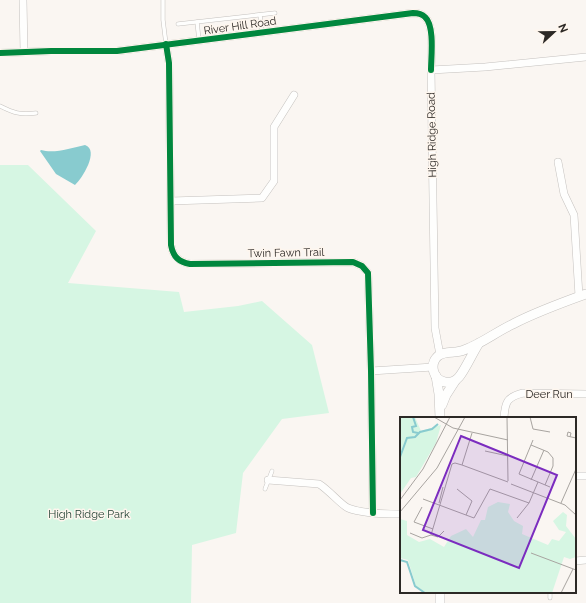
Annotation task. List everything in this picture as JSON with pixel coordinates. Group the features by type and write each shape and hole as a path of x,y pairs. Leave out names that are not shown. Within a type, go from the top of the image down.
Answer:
{"street":[{"path":"23,0 24,52"},
{"name":"River Hill Road","path":"0,53 68,50 105,52 139,49 166,44 199,42 262,32 407,13 425,16 429,21 431,29 431,70"},
{"name":"Twin Fawn Trail","path":"166,44 168,63 172,250 176,258 185,263 353,262 362,266 368,273 373,513"},
{"path":"431,70 485,67 586,57"},
{"name":"High Ridge Road","path":"431,70 435,328 440,355"},
{"path":"170,201 262,198 274,182 274,127 294,95"},
{"path":"440,413 440,394 433,367 434,361 440,355 462,351 529,316 582,295 574,215 564,194 558,162"},
{"path":"440,413 446,394 455,381 460,377 479,343"},
{"path":"449,353 456,355 460,359 463,367 462,372"},
{"path":"371,371 433,367"},
{"path":"436,376 447,383 455,381"},
{"name":"Deer Run","path":"504,417 505,407 509,399 515,395 523,393 586,394"},
{"path":"268,480 319,484 326,488 347,508 373,513 400,514"}],"lane":[{"path":"163,0 163,20 166,44"},
{"path":"178,24 275,13"},
{"path":"260,15 262,32"},
{"path":"197,22 199,42"},
{"path":"0,106 12,112 22,114 36,113"},
{"path":"265,489 272,471"},
{"path":"550,593 550,598"}],"green space":[{"name":"High Ridge Park","path":"0,165 28,165 96,231 68,283 179,292 184,312 238,306 262,301 312,345 329,413 282,419 243,473 236,533 192,545 191,603 0,603"}],"water":[{"path":"85,145 89,148 91,153 90,158 82,177 75,185 56,174 40,151 57,151"}],"cycle path":[{"path":"0,53 117,51 415,13 421,14 425,17 430,27 432,42 431,70"},
{"path":"166,44 169,63 171,245 175,256 183,262 190,264 353,262 362,266 368,273 373,513"}]}
